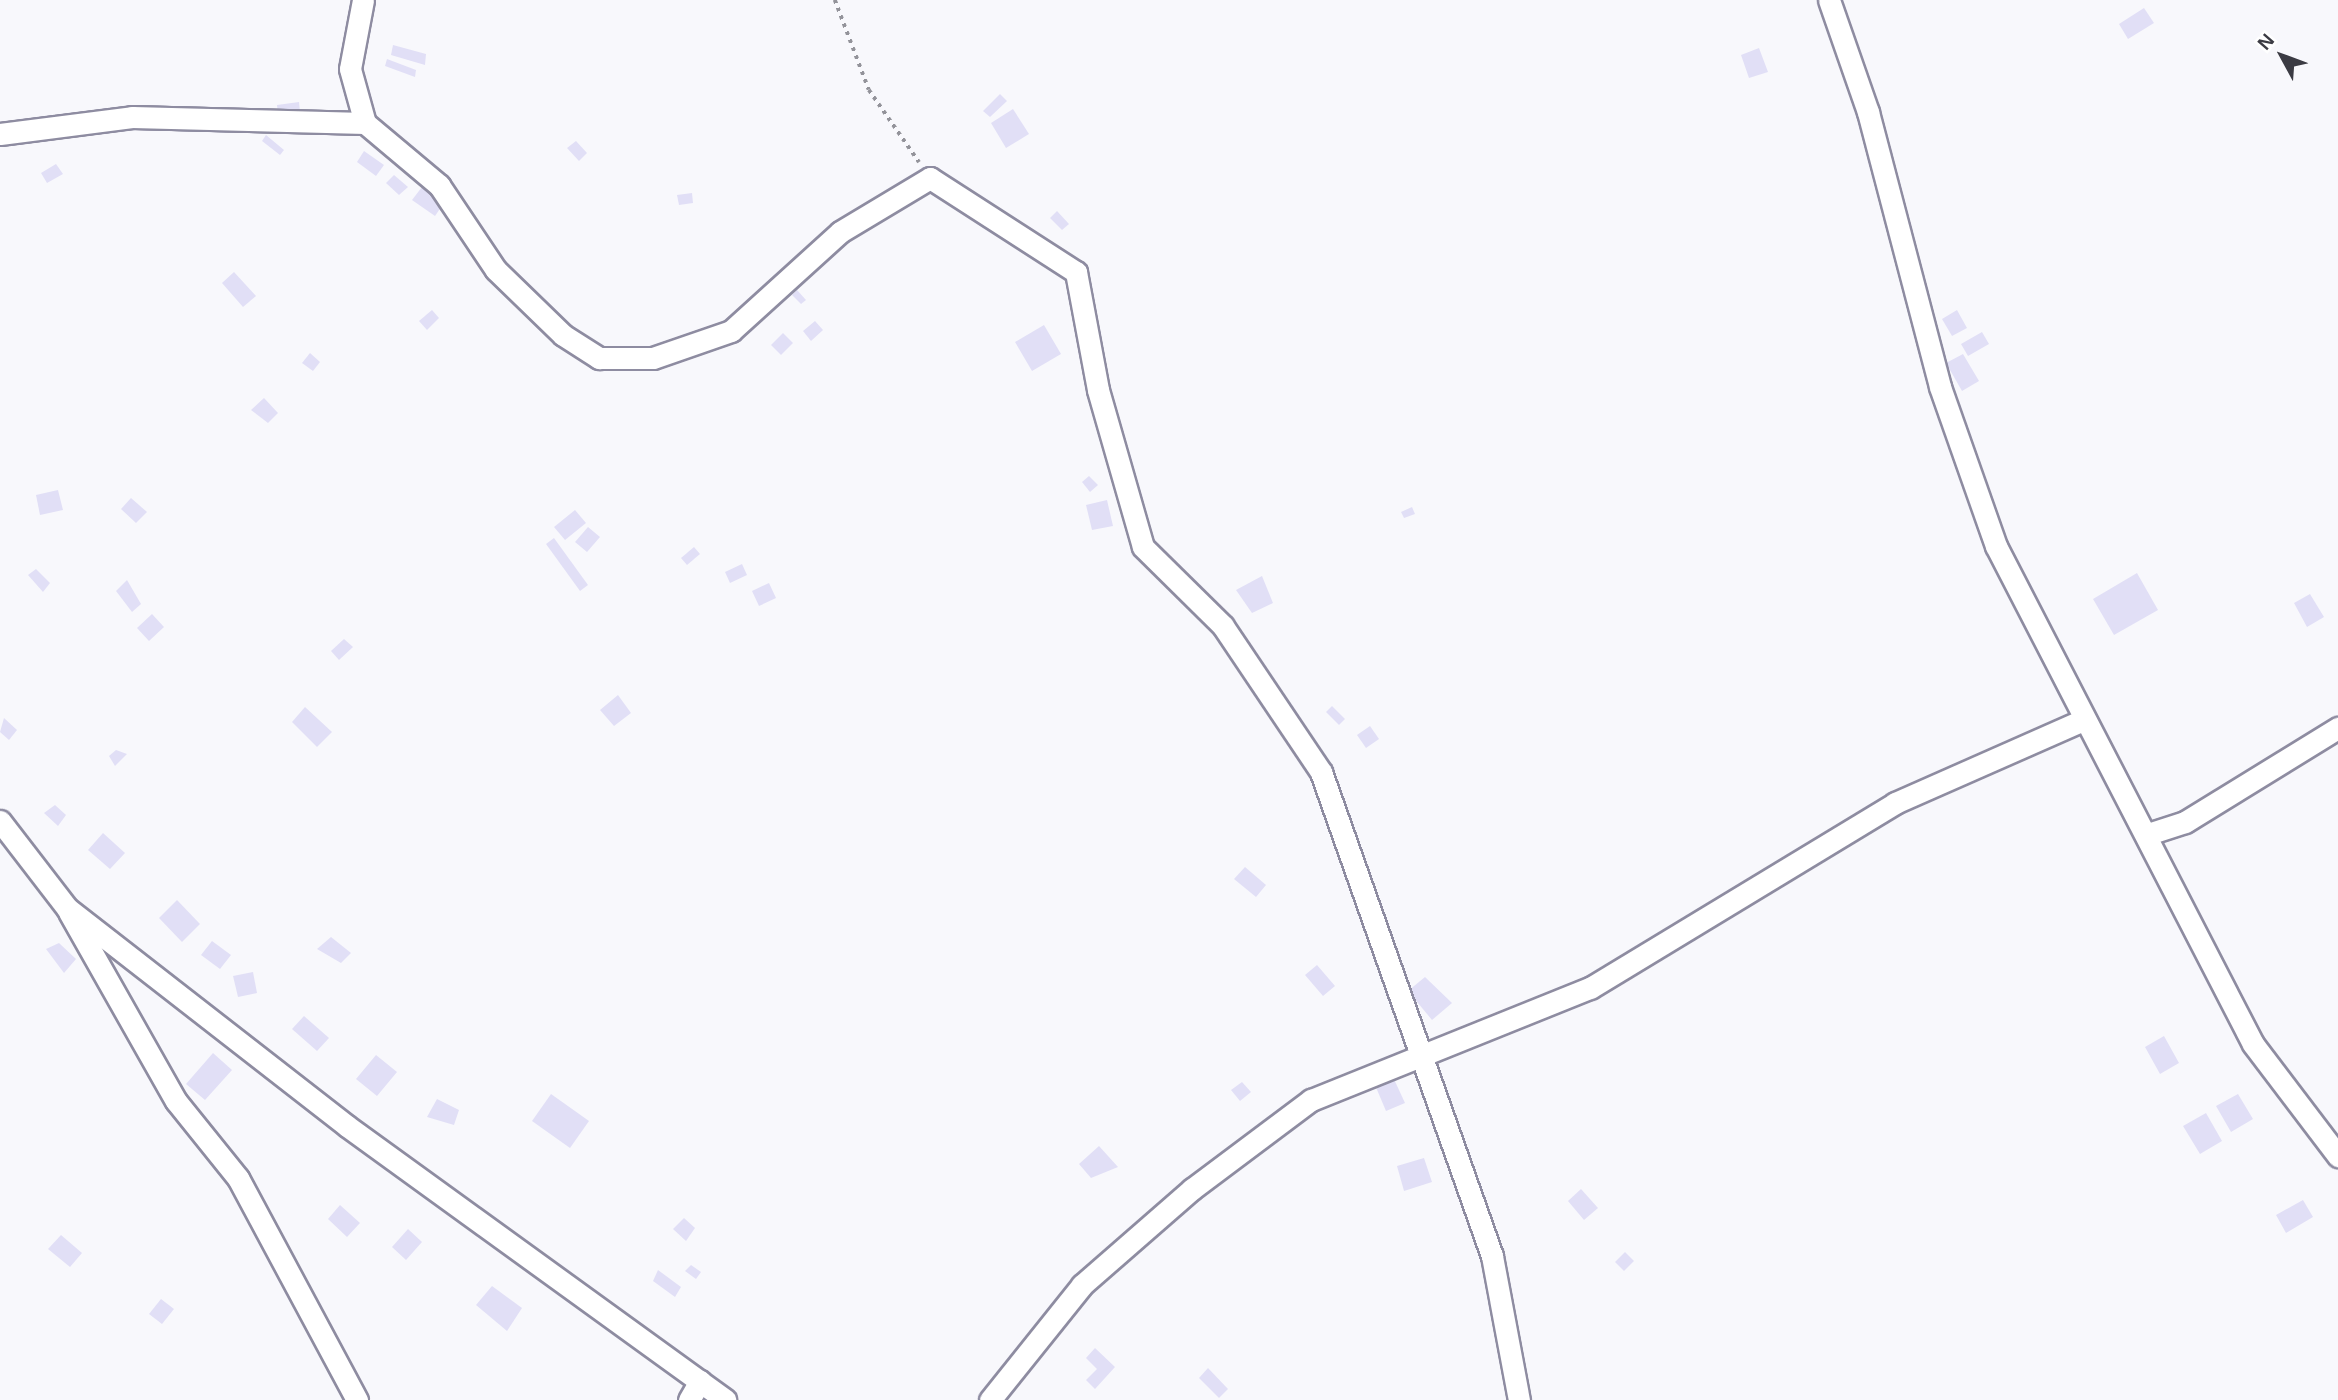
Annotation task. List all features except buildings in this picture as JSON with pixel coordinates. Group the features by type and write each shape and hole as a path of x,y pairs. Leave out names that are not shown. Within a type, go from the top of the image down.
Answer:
{"street":[{"path":"363,0 350,69 365,123 439,185 496,270 563,335 599,358 653,358 731,331 840,232 930,178 1076,272 1098,390 1143,547 1223,626 1321,772 1419,1058 1492,1256 1519,1400"},
{"path":"1829,0 1868,112 1940,387 1996,546 2083,720 2148,834 2253,1044 2338,1156"},
{"path":"0,134 132,117 365,123"},
{"path":"990,1400 1082,1285 1192,1189 1311,1100 1590,988 1895,803 2083,720"},
{"path":"2148,834 2185,822 2338,728"},
{"path":"0,821 67,908 176,1101 238,1178 357,1400"},
{"path":"67,908 694,1391 725,1400"}],"path":[{"path":"835,0 869,90 930,178"}]}
